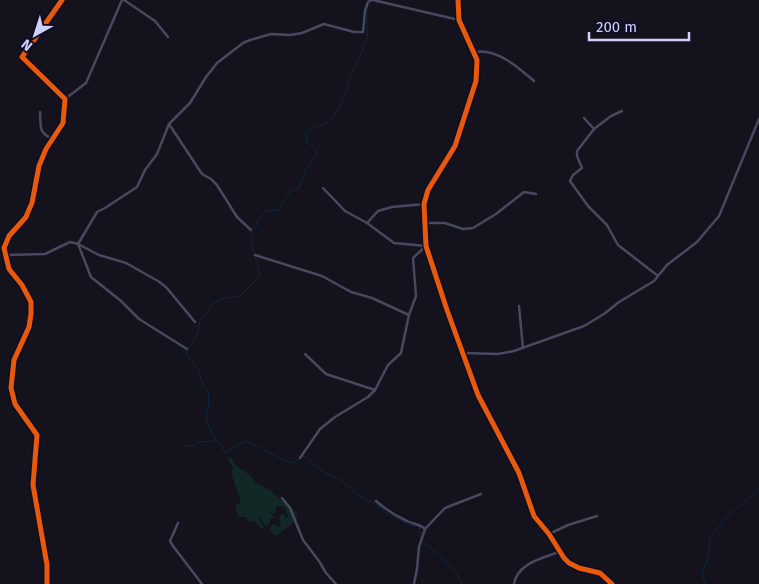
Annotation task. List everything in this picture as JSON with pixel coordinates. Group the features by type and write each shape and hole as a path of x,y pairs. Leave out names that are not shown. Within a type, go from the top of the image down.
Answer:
{"street":[{"path":"62,0 22,58 65,99"},
{"path":"47,584 46,558 32,486 37,435 15,404 11,388 14,360 29,327 30,302 22,285 9,269 4,248 6,241 28,212 39,166 46,149 63,123 65,99 86,83 123,0 155,21 168,38"},
{"path":"78,244 97,212 131,192 139,184 145,170 157,154 169,124 190,103 206,77 217,64 243,43 271,34 302,32 324,24 354,32 363,32 365,11 368,2 372,0 459,20"},
{"path":"458,0 459,20 475,52 478,71 469,106 455,146 428,190 424,204 426,246 478,395 519,473 534,516 549,534 559,552 570,563 579,568 600,573 612,584"},
{"path":"475,52 484,50 497,55 521,70 534,81"},
{"path":"40,112 41,131 44,135 53,138"},
{"path":"622,112 611,116 594,128 578,151 577,156 582,168 573,175 570,181 588,206 607,225 618,245 658,276"},
{"path":"584,118 594,128"},
{"path":"462,353 498,354 523,348 584,326 654,281 667,265 697,242 719,216 759,119"},
{"path":"169,124 202,174 218,185 237,217 251,230"},
{"path":"323,188 345,211 367,223 394,243 426,246"},
{"path":"424,223 445,223 463,229 473,228 496,214 524,192 536,194"},
{"path":"367,223 378,211 392,207 424,204"},
{"path":"5,255 45,254 70,242 78,244 99,255 126,263 158,281 166,287 195,322"},
{"path":"78,244 91,277 121,301 138,319 186,349"},
{"path":"300,458 320,429 335,417 368,397 375,390 388,365 401,353 409,315 416,296 413,258 426,246"},
{"path":"255,255 322,276 351,292 372,298 409,315"},
{"path":"519,306 523,348"},
{"path":"305,354 326,374 375,390"},
{"path":"414,584 419,546 425,529 445,508 482,494"},
{"path":"282,498 290,508 303,540 336,584"},
{"path":"376,501 399,517 421,525 425,529"},
{"path":"549,534 568,525 597,516"},
{"path":"178,523 171,537 173,546 202,584"},
{"path":"514,584 521,569 559,552"}],"green space":[{"path":"231,457 235,465 250,475 255,482 270,490 282,501 286,500 297,514 297,519 274,536 269,528 274,524 279,527 281,524 279,516 282,514 285,515 286,519 288,517 286,510 282,506 277,506 275,514 269,511 274,518 270,519 270,523 266,527 261,517 258,516 264,527 262,529 255,522 248,521 246,517 239,517 235,506 241,502 231,473 233,468 228,460"}],"waterway":[{"path":"299,459 294,463 288,462 245,441 225,453 209,427 206,413 209,406 208,392 203,386 199,371 186,354 197,335 199,322 214,303 225,298 240,296 260,276 251,239 254,235 251,229 256,227 257,222 266,211 278,210 291,191 299,188 305,171 317,154 316,150 307,142 306,133 328,122 341,104 367,39 367,10"},
{"path":"198,442 216,441"},
{"path":"184,446 195,445"},
{"path":"302,457 304,456 325,473 338,478 356,493 368,501 372,501 386,513 412,526 418,525 420,538"},
{"path":"705,584 702,572 707,559 710,537 729,515 759,489"},
{"path":"423,541 454,569 462,584"}],"cycle path":[{"path":"47,584 47,565 33,485 37,435 15,404 11,388 14,360 29,327 31,302 22,285 9,269 4,248 9,236 26,217 32,203 39,166 46,149 63,123 65,99 22,57 62,0"},
{"path":"458,0 459,20 477,60 476,81 455,146 428,190 424,204 426,246 478,395 519,473 534,516 569,563 579,568 600,573 612,584"}]}
